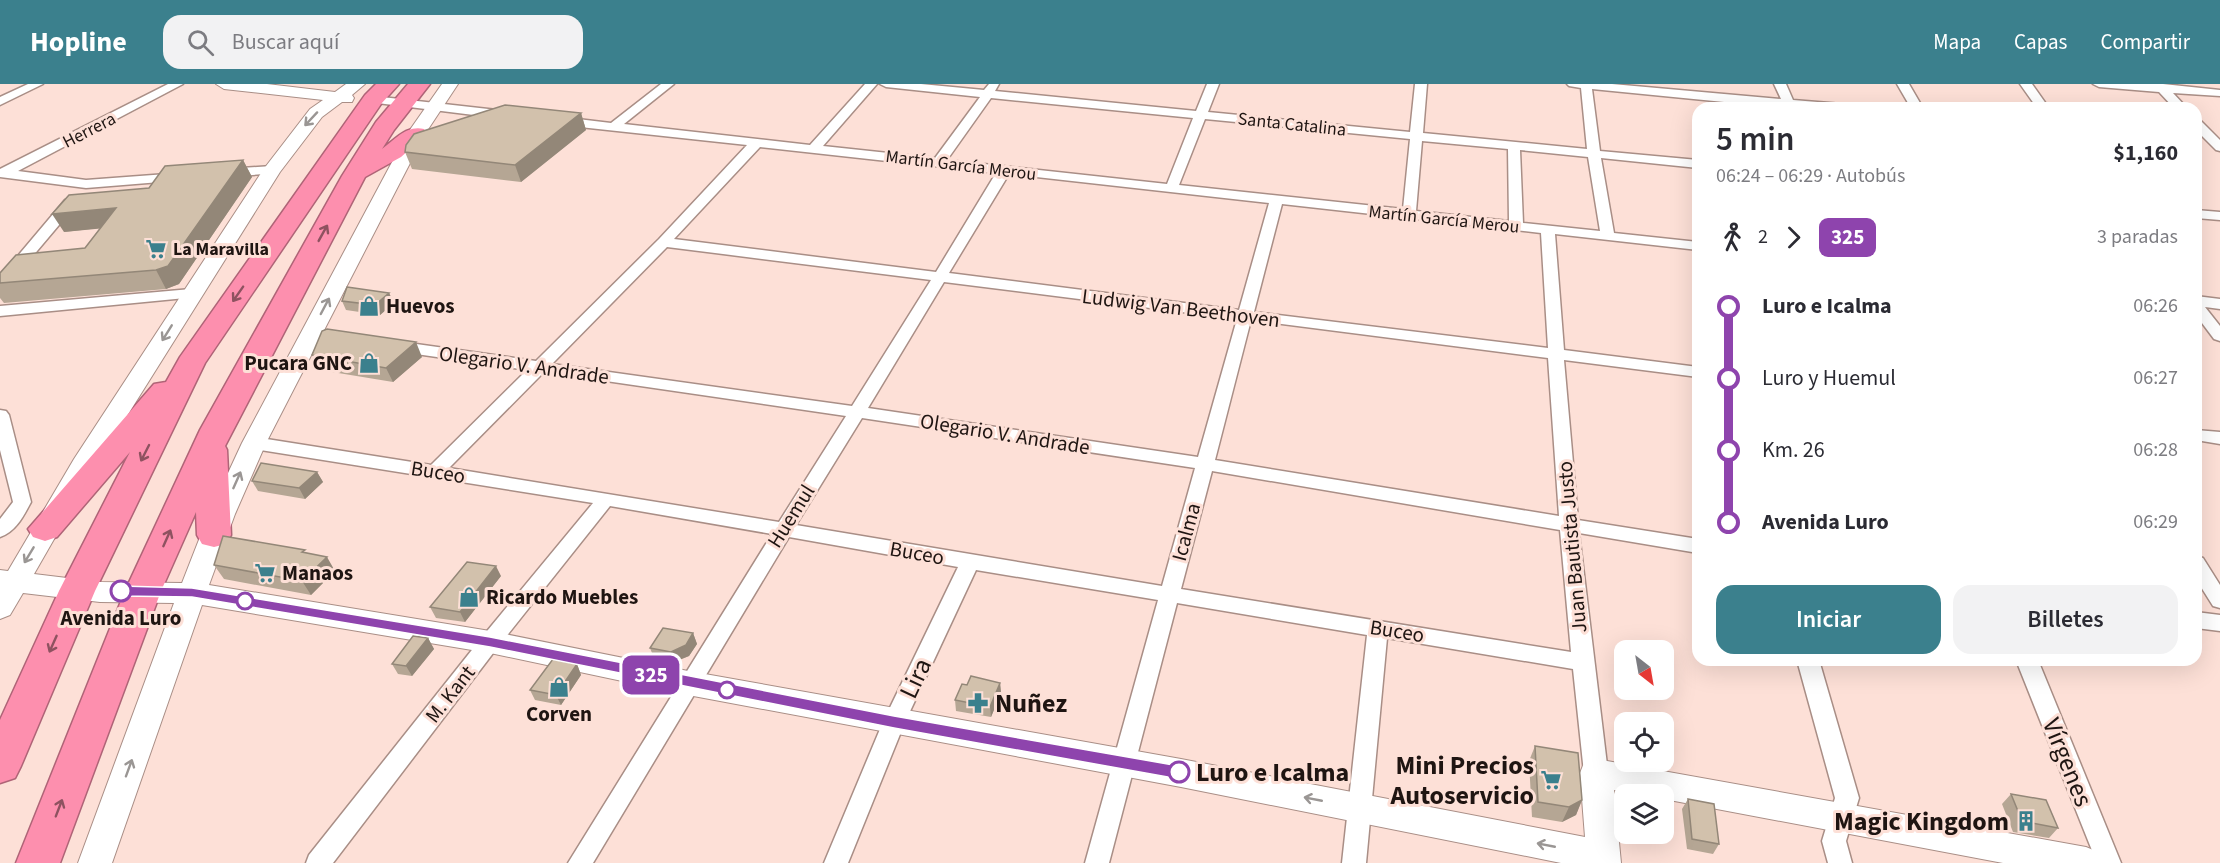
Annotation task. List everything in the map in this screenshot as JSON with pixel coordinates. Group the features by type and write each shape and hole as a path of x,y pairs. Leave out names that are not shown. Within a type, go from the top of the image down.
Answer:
{"highway":[{"path":"38,863 143,591 211,441 354,176 402,102 419,84"},
{"path":"0,766 77,591 190,363 373,89"},
{"path":"354,176 393,152 416,134"},
{"path":"45,529 190,363"},
{"path":"211,441 214,535"}],"street":[{"path":"0,101 37,84"},
{"name":"Herrera","path":"1,174 177,84"},
{"path":"224,84 337,97 373,89 402,102 515,116"},
{"path":"95,863 192,593 214,535 254,443 416,134 450,84"},
{"path":"614,126 668,84"},
{"path":"814,148 871,84"},
{"name":"Santa Catalina","path":"886,84 991,89 1201,115 1692,163"},
{"path":"1171,189 1213,84"},
{"path":"1409,214 1421,84"},
{"path":"1608,237 1582,84 1752,102"},
{"path":"1780,84 1788,102"},
{"path":"1903,84 1914,102"},
{"path":"2025,84 2038,102"},
{"path":"2099,84 2220,93"},
{"path":"2160,87 2175,102"},
{"path":"938,163 991,89"},
{"path":"0,608 7,581 45,529 191,294 272,170 303,127 325,105 337,97"},
{"name":"Martín García Merou","path":"548,119 1692,245"},
{"path":"2202,129 2218,144"},
{"path":"2202,141 2218,144"},
{"path":"435,472 663,242 756,143"},
{"path":"1514,146 1516,226"},
{"path":"214,174 272,170"},
{"name":"Huemul","path":"580,863 688,683 1004,171"},
{"path":"1,174 86,184 191,176"},
{"path":"0,286 86,184"},
{"name":"Icalma","path":"1097,863 1243,316 1276,201"},
{"path":"2202,214 2220,216"},
{"name":"Juan Bautista Justo","path":"1548,230 1555,355 1581,662 1596,772 1603,859"},
{"name":"Ludwig Van Beethoven","path":"663,242 1692,371"},
{"path":"0,311 191,294"},
{"path":"2202,303 2220,304"},
{"path":"2202,311 2220,336"},
{"path":"310,333 333,337"},
{"name":"Olegario V. Andrade","path":"378,344 856,411 1204,464 1692,545"},
{"path":"0,415 22,502 14,516 0,530"},
{"path":"2202,436 2220,438"},
{"name":"Buceo","path":"254,443 606,498 970,562 1581,662"},
{"name":"M. Kant","path":"318,863 490,642 606,498"},
{"name":"Lira","path":"836,863 894,722 970,562"},
{"path":"2202,573 2220,602"},
{"path":"7,581 77,591 192,593 490,642 688,683 1180,773 1603,859"},
{"path":"2202,621 2220,623"},
{"path":"1354,863 1378,628"},
{"path":"1810,666 1846,798 1834,841 1840,863"},
{"name":"Vírgenes","path":"2029,666 2109,863"},
{"path":"1596,772 1839,819 2086,863"}],"building":[{"path":"505,105 581,113 515,165 405,152 406,145 414,134"},
{"path":"243,160 168,266 156,270 0,283 0,273 16,255 85,248 116,208 52,214 69,195 149,188 165,166"},
{"path":"347,287 389,293 375,305 342,301"},
{"path":"327,329 416,342 386,368 312,355 322,331"},
{"path":"261,463 317,472 299,488 252,481"},
{"path":"223,536 305,550 302,552 327,557 302,581 214,565"},
{"path":"467,562 496,566 460,612 430,607"},
{"path":"663,628 693,633 686,645 671,652 650,648"},
{"path":"413,636 428,638 406,666 392,664"},
{"path":"553,659 577,664 556,695 530,690"},
{"path":"971,676 1000,683 990,707 955,700 962,684 967,685"},
{"path":"1535,746 1578,753 1582,800 1569,807 1538,802"},
{"path":"2011,794 2046,800 2058,828 2022,821"},
{"path":"1688,799 1714,804 1719,844 1692,839"}],"bus line":[{"name":"325","path":"121,591 192,593 490,642 894,722 1179,772"}],"place":[{"name":"La Maravilla","path":"156,249"},
{"name":"Huevos","path":"369,306"},
{"name":"Pucara GNC","path":"369,363"},
{"name":"Manaos","path":"265,573"},
{"name":"Avenida Luro","path":"121,591"},
{"name":"Ricardo Muebles","path":"469,597"},
{"name":"Corven","path":"559,687"},
{"name":"Nuñez","path":"978,703"},
{"name":"Luro e Icalma","path":"1179,772"},
{"name":"Mini Precios Autoservicio","path":"1551,780"},
{"name":"Magic Kingdom","path":"2026,821"}]}
